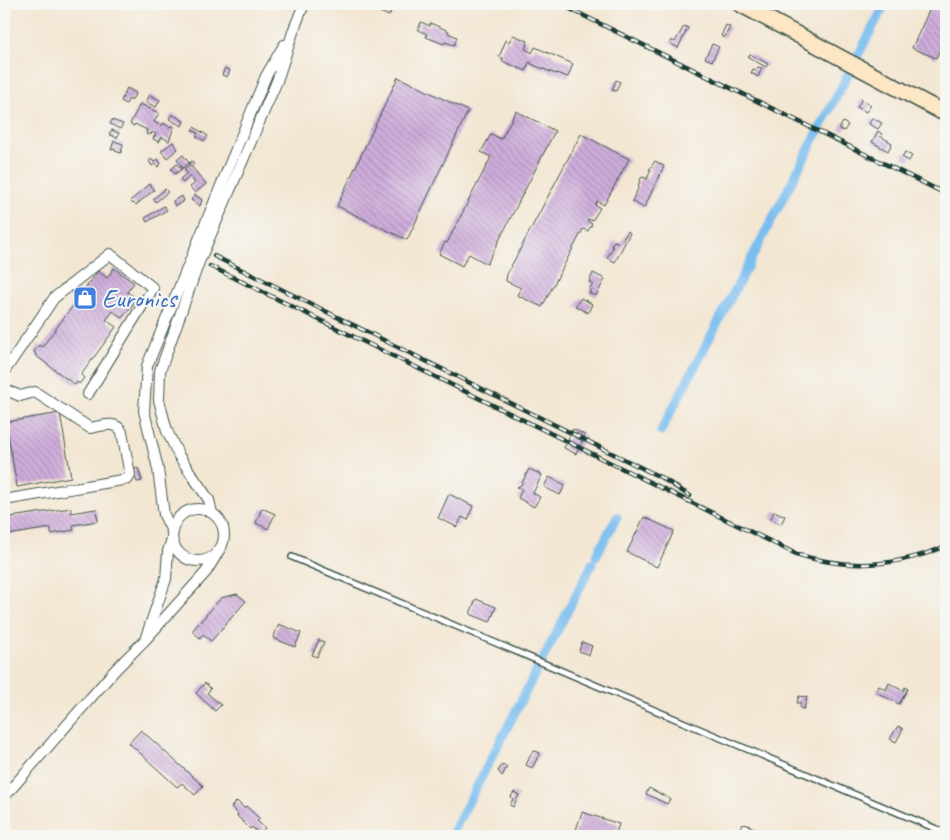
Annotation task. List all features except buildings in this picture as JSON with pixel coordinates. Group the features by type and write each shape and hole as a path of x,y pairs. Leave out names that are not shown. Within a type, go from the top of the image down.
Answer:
{"street":[{"path":"4,797 116,669 145,640 206,572 223,544 224,532 220,521 212,512 209,500 179,456 166,431 159,400 160,371 199,262 277,81 304,4"},
{"path":"740,4 946,114"},
{"path":"217,554 204,560 190,560 178,552 164,515 158,470 144,411 147,366 266,76 294,29"},
{"path":"4,372 54,298 110,254 153,288 88,394"},
{"path":"4,389 20,396 35,392 90,428 115,424 119,426 122,432 130,475 128,479 4,500"},
{"path":"145,640 166,578 168,551 173,536 173,527 179,517 189,510 201,509 212,512"},
{"path":"745,830 758,836"}],"lane":[{"path":"292,557 946,833"}],"waterway":[{"path":"661,431 885,4"},
{"path":"596,556 617,517"},
{"path":"451,836 592,564"}],"railway":[{"path":"560,4 946,194"},
{"path":"214,256 662,478 690,496"},
{"path":"210,266 796,554 834,562 872,564 909,558 946,546"}],"place":[{"name":"Euronics","path":"85,298"}]}
